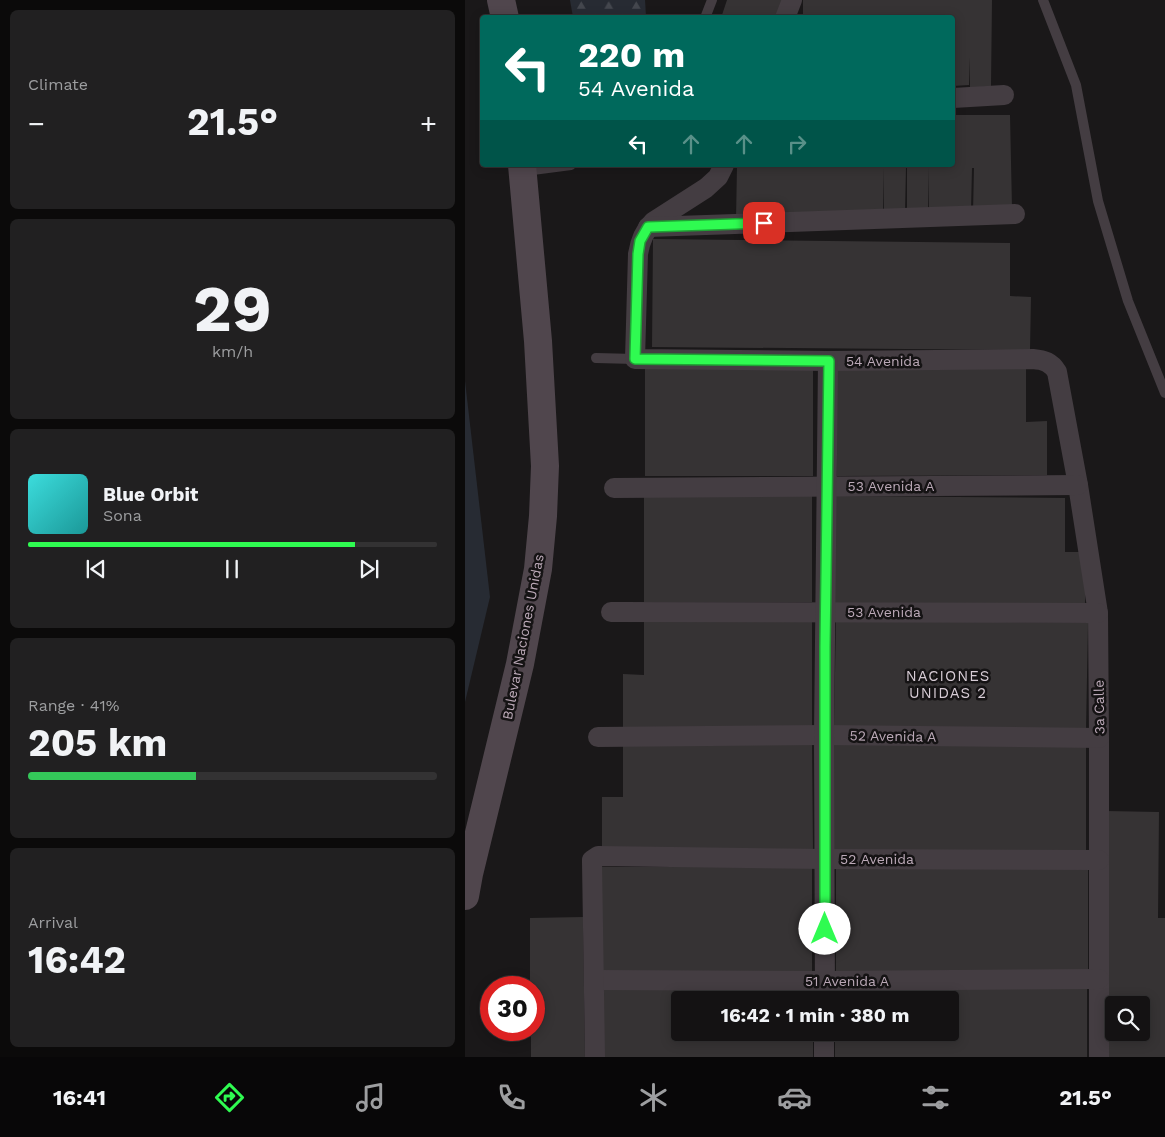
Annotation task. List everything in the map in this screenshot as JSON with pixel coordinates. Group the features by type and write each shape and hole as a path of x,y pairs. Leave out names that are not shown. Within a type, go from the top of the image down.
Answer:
{"main road":[{"path":"501,0 504,15"},
{"name":"Bulevar Naciones Unidas","path":"465,896 520,664 539,569 545,466 538,341 522,168"}],"street":[{"path":"786,15 792,0"},
{"path":"955,98 1004,95"},
{"path":"635,359 640,241 648,227 658,218 712,183 718,178 723,167"},
{"path":"648,227 1015,214"},
{"name":"54 Avenida","path":"635,359 829,361 1033,359 1050,363"},
{"path":"825,990 824,735 829,361"},
{"name":"3a Calle","path":"1050,363 1057,372 1078,485 1098,613 1099,1057"},
{"name":"53 Avenida A","path":"614,488 1078,485"},
{"name":"53 Avenida","path":"611,612 1098,613"},
{"name":"52 Avenida A","path":"598,737 824,735 1099,738"},
{"name":"52 Avenida","path":"594,980 592,862 595,858 602,856 1099,860"},
{"name":"51 Avenida A","path":"594,980 825,990 1099,979"},
{"path":"594,980 595,1057"},
{"path":"824,1041 824,1057"}],"lane":[{"path":"706,15 712,0"},
{"path":"1043,0 1076,85 1098,201 1128,301 1165,393"},
{"path":"522,168 538,167"},
{"name":"54 Avenida","path":"595,358 635,359"}],"green space":[{"path":"570,0 645,0 646,15 573,15"},
{"path":"465,381 490,597 465,702"}],"building":[{"path":"727,0 785,0 779,15 722,15"},
{"path":"803,0 992,0 991,86 970,88 970,57 969,85 955,86 955,15 803,15"},
{"path":"955,115 1010,115 1012,208 973,212 974,168 972,168 971,210 929,213 928,168 928,214 907,214 906,168 905,212 884,212 884,168 883,214 736,220 737,167 955,167"},
{"path":"653,239 1010,243 1010,296 1031,297 1030,350 652,347"},
{"path":"645,368 813,368 813,476 645,476"},
{"path":"1026,368 1026,422 1047,421 1047,475 837,476 836,369"},
{"path":"644,494 812,494 812,602 644,602"},
{"path":"834,496 1065,498 1065,552 1086,552 1085,606 833,604"},
{"path":"836,620 1088,623 1086,730 834,727"},
{"path":"644,621 812,621 812,728 623,728 623,674 644,675"},
{"path":"623,743 812,743 813,851 602,851 602,797 623,797"},
{"path":"834,743 1086,743 1086,851 834,851"},
{"path":"1106,811 1159,812 1158,918 1165,918 1165,1057 1104,1057"},
{"path":"602,867 812,867 812,975 602,975"},
{"path":"836,867 1088,867 1088,974 836,974"},
{"path":"583,917 585,1057 531,1057 531,1041 545,1041 545,976 530,976 530,918"},
{"path":"603,984 813,985 813,991 671,991 671,1041 813,1041 813,1057 603,1057"},
{"path":"835,985 1087,985 1087,1057 835,1057 835,1041 959,1041 959,991 835,991"}],"district":[{"name":"NACIONES UNIDAS 2","path":"948,684"}],"route":[{"path":"764,223 648,227 640,241 638,254 635,359 829,361 824,735 825,929"}]}
